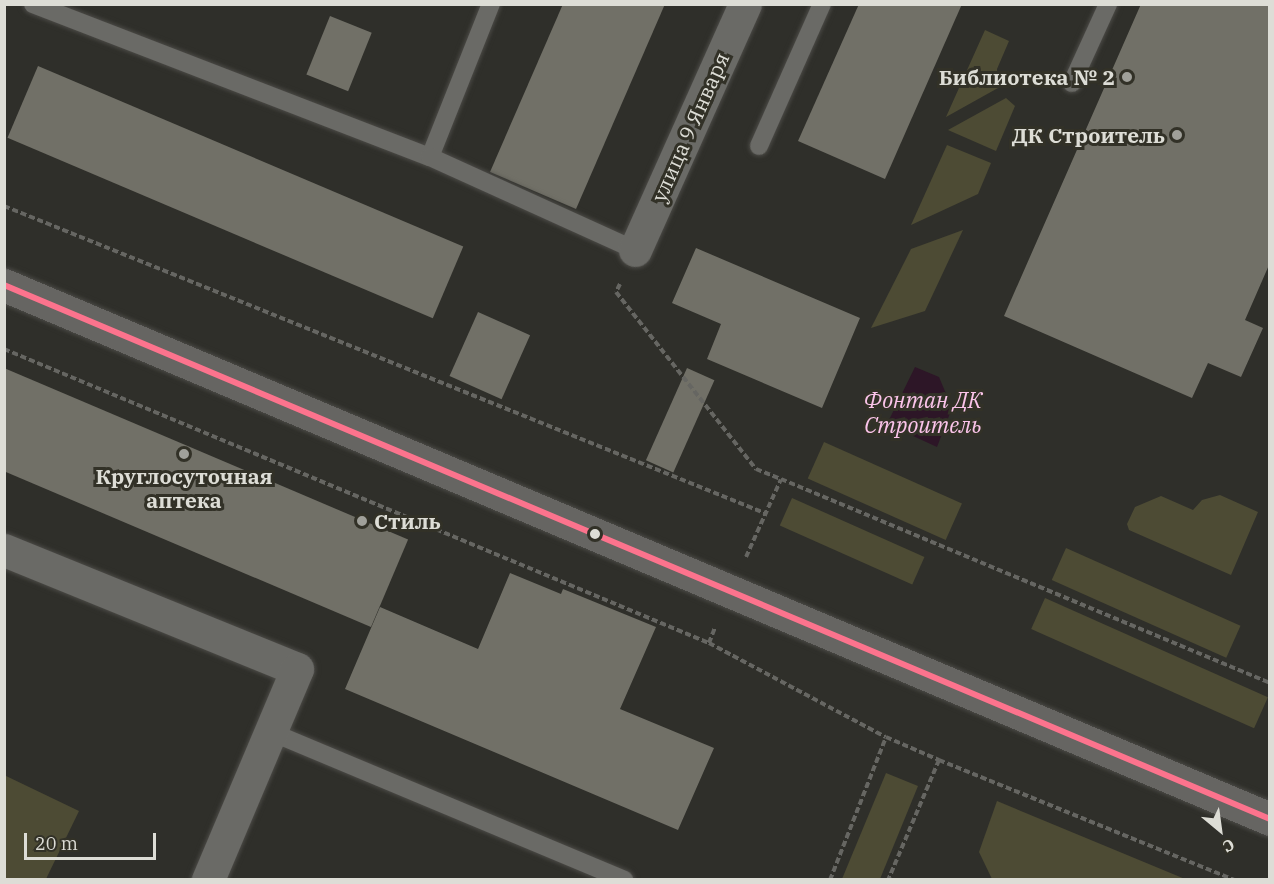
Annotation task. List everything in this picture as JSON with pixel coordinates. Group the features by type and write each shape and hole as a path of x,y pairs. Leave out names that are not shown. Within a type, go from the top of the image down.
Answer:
{"main road":[{"path":"4,285 1269,819"}],"street":[{"name":"улица 9 Января","path":"635,250 745,4"},
{"path":"4,549 297,669 208,879"}],"lane":[{"path":"33,4 430,157 635,250"},
{"path":"430,157 491,4"},
{"path":"759,146 822,4"},
{"path":"1072,83 1108,4"},
{"path":"271,732 624,879"}],"path":[{"path":"4,206 767,514 781,479"},
{"path":"635,250 616,292 756,469 1269,683"},
{"path":"4,349 709,643 886,737 1235,879"},
{"path":"830,879 886,737"},
{"path":"888,879 939,760"}],"shaded area":[{"path":"985,30 1009,41 997,69 998,88 946,117"},
{"path":"1006,98 1015,106 996,151 948,130"},
{"path":"947,145 991,163 978,194 911,225"},
{"path":"963,230 925,311 871,328 911,249"},
{"path":"824,442 962,503 946,540 808,479"},
{"path":"1220,495 1258,512 1231,575 1129,530 1127,524 1135,507 1161,496 1193,510 1202,500"},
{"path":"792,498 924,557 912,584 780,525"},
{"path":"1066,548 1240,626 1226,658 1052,580"},
{"path":"1045,598 1268,697 1254,728 1031,629"},
{"path":"886,773 918,786 880,879 842,879"},
{"path":"4,775 79,811 46,879 5,879"},
{"path":"997,801 1185,879 992,879 979,852"}],"water":[{"name":"Фонтан ДК Строитель","path":"915,367 939,377 952,408 937,447 887,424"}],"building":[{"path":"563,4 665,4 576,209 490,172"},
{"path":"859,4 962,4 885,179 798,141"},
{"name":"ДК Строитель","path":"1141,4 1269,4 1269,265 1245,320 1263,328 1241,377 1208,363 1192,398 1004,316"},
{"path":"330,16 372,33 348,91 306,74"},
{"path":"38,66 463,247 433,318 8,138"},
{"path":"696,248 860,318 822,408 707,359 721,324 672,303"},
{"path":"478,312 530,335 502,399 450,376"},
{"path":"4,368 408,540 371,627 4,471"},
{"path":"687,368 714,380 673,472 646,460"},
{"path":"510,573 561,594 563,589 656,627 620,709 714,748 678,830 345,689 380,607 478,649"}],"transit line":[{"path":"4,285 1270,819"}],"place":[{"name":"Библиотека № 2","path":"1127,77"},
{"name":"ДК Строитель","path":"1177,135"},
{"name":"Круглосуточная аптека","path":"184,454"},
{"name":"Стиль","path":"362,521"}]}
